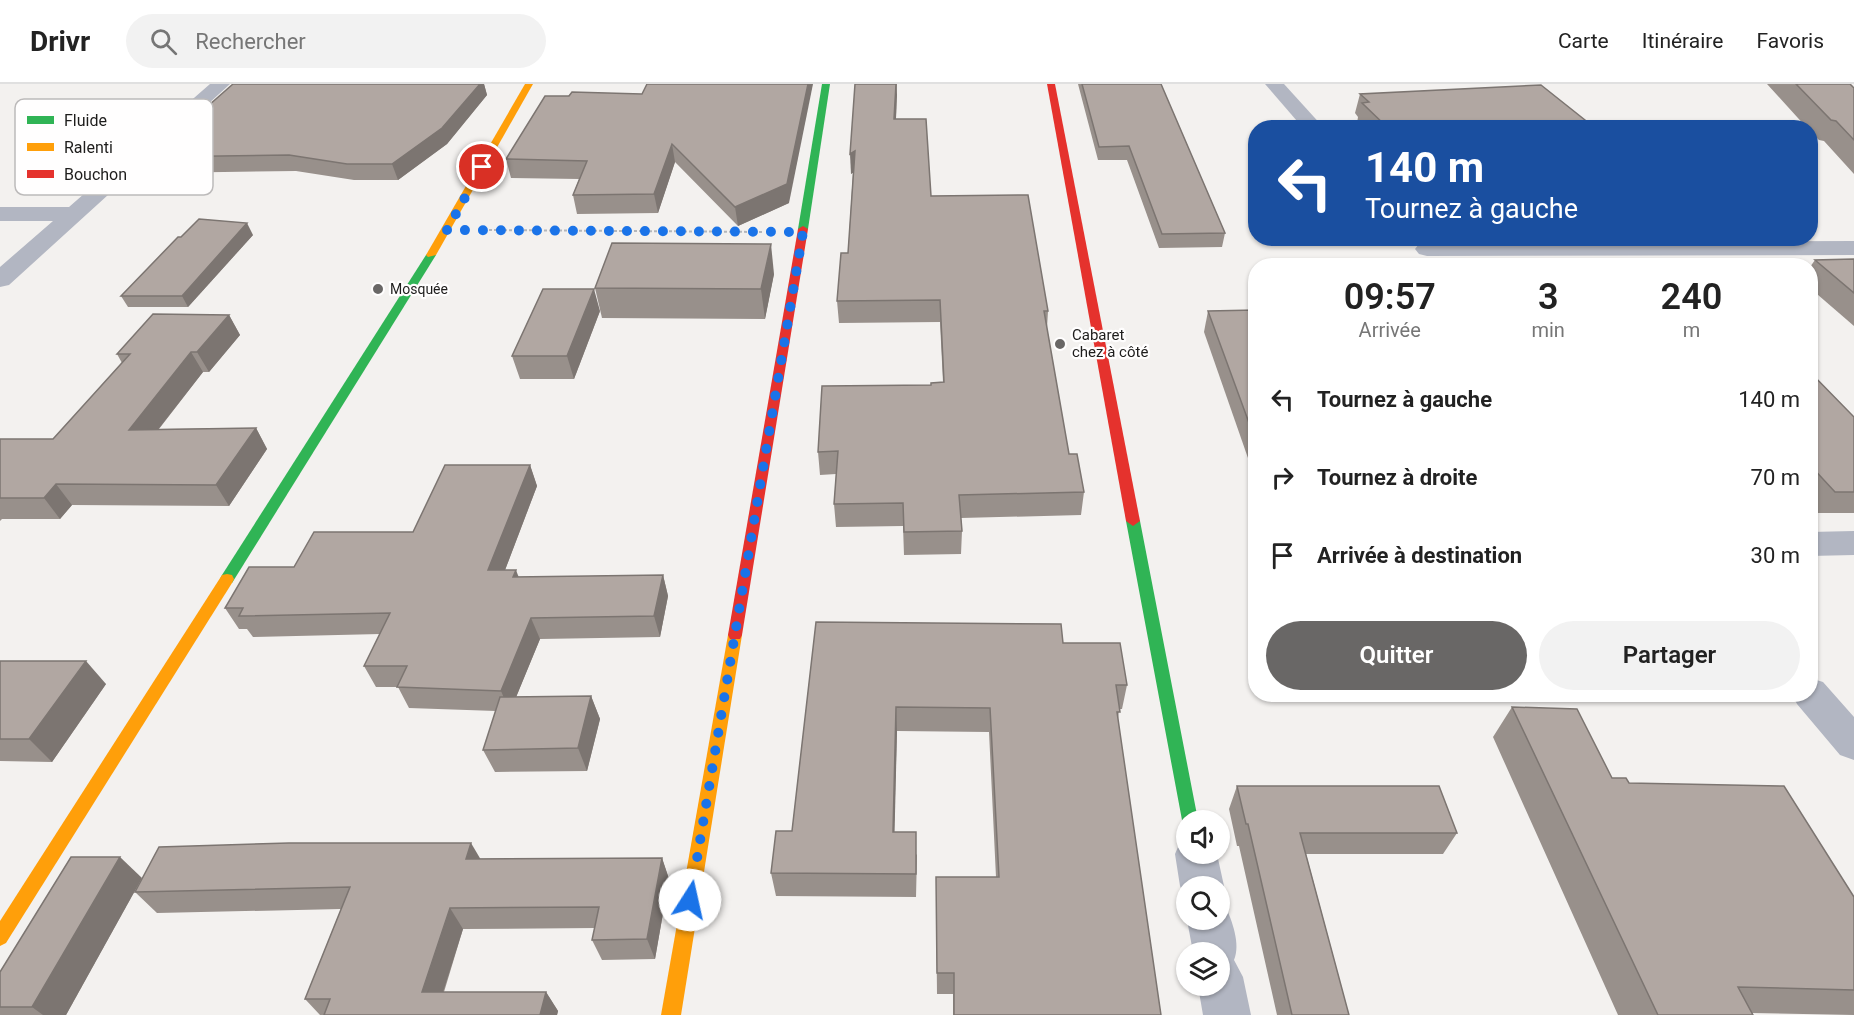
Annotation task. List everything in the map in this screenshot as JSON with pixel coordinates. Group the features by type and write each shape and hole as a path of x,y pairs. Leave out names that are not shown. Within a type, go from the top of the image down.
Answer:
{"street":[{"path":"204,99 221,84"},
{"path":"0,937 447,230 529,84"},
{"path":"671,1015 826,84"},
{"path":"1051,84 1188,810"},
{"path":"1274,84 1307,120"},
{"path":"0,280 95,195"},
{"path":"0,214 74,214"},
{"path":"1428,251 1854,248"},
{"path":"1818,544 1854,543"},
{"path":"1818,702 1854,744"},
{"path":"1224,996 1227,1015"}],"path":[{"path":"447,230 803,232"}],"building":[{"path":"233,84 480,84 442,128 392,164 347,164 289,155 213,156 213,102"},
{"path":"647,84 808,84 787,184 735,207 672,144 654,194 573,195 587,161 506,159 545,96 569,96 572,92 642,94"},
{"path":"855,84 896,84 894,119 926,119 931,196 1028,195 1048,311 1044,311 1069,454 1077,454 1084,492 959,495 962,531 904,532 903,503 834,504 838,451 818,452 822,386 931,385 931,383 944,382 940,300 837,301 841,253 848,253 855,151 850,154"},
{"path":"1082,84 1161,84 1225,233 1162,234 1129,146 1099,147"},
{"path":"1796,84 1850,84 1854,88 1854,140 1836,121 1831,120"},
{"path":"1541,85 1585,120 1380,120 1362,103 1369,102 1360,94"},
{"path":"199,219 247,223 182,296 121,296 178,237 181,237"},
{"path":"612,243 771,244 761,289 595,288"},
{"path":"1854,259 1854,293 1818,263 1818,260"},
{"path":"543,289 594,289 567,356 512,356"},
{"path":"1248,310 1248,420 1208,311"},
{"path":"153,314 229,315 197,352 191,352 129,430 256,428 216,485 56,484 44,498 0,498 0,439 53,439 130,354 117,354"},
{"path":"1818,380 1854,417 1854,492 1835,492 1818,474"},
{"path":"445,465 530,465 488,570 516,570 513,577 663,575 654,616 531,618 501,691 397,687 407,666 364,666 390,613 239,616 243,608 225,608 249,567 294,567 314,532 413,532"},
{"path":"816,622 1061,624 1063,643 1120,643 1127,685 1116,685 1120,712 1117,712 1161,1015 954,1015 954,973 937,973 936,877 999,877 990,708 896,707 893,832 916,832 916,874 771,873 776,831 792,831"},
{"path":"0,661 86,661 29,739 0,739"},
{"path":"591,696 578,748 483,750 500,697"},
{"path":"1512,707 1577,709 1612,778 1626,778 1629,783 1784,786 1854,897 1854,990 1738,987 1753,1015 1658,1015"},
{"path":"1237,786 1439,786 1457,833 1300,833 1349,1015 1292,1015 1248,824 1246,824"},
{"path":"289,843 471,843 466,859 662,858 647,939 592,940 599,907 450,908 422,992 546,992 540,1015 324,1015 330,999 305,999 350,887 135,892 159,847"},
{"path":"71,857 120,857 32,1007 0,1007 0,972"}],"traffic: fast":[{"path":"803,229 826,84"},
{"path":"227,579 431,255"},
{"path":"1133,521 1188,810"}],"traffic: slow":[{"path":"431,255 529,84"},
{"path":"0,937 227,579"},
{"path":"671,1015 735,635"}],"traffic: jam":[{"path":"1051,84 1133,521"},
{"path":"735,635 803,229"}],"place":[{"name":"Mosquée","path":"378,289"},
{"name":"Cabaret chez à côté","path":"1060,344"}],"route":[{"path":"482,167 447,230 803,232 690,900"}]}
